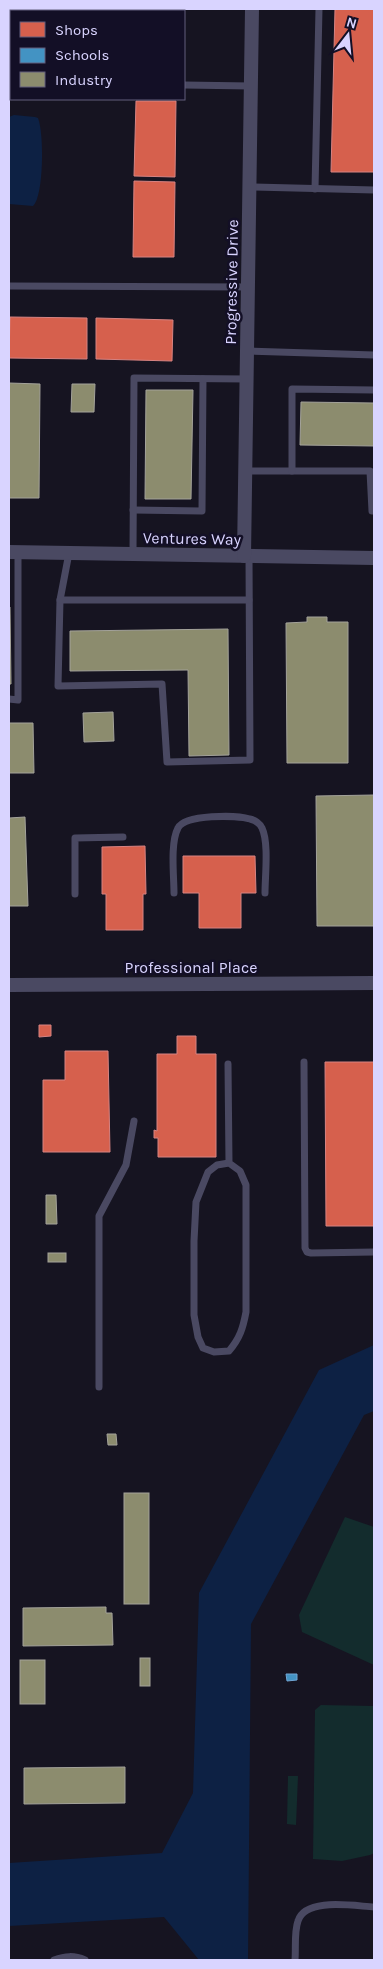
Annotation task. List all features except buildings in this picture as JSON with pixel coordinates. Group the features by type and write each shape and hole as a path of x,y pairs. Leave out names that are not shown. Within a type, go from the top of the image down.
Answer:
{"street":[{"name":"Progressive Drive","path":"246,556 245,471 252,9"},
{"name":"Ventures Way","path":"13,552 374,558"},
{"name":"Professional Place","path":"9,985 374,983"}],"lane":[{"path":"315,189 319,9"},
{"path":"185,85 251,86"},
{"path":"250,188 374,190"},
{"path":"9,286 248,287"},
{"path":"247,351 374,354"},
{"path":"133,554 134,378 247,379"},
{"path":"133,510 202,510 203,379"},
{"path":"292,471 292,389 374,390"},
{"path":"245,471 370,471 372,511 374,511"},
{"path":"9,699 18,700 13,552"},
{"path":"69,553 60,600 58,686 162,684 167,762 250,760 249,600 246,556"},
{"path":"60,600 249,600"},
{"path":"174,893 174,836 178,826 187,821 200,818 241,817 253,820 261,826 265,836 265,893"},
{"path":"75,894 75,838 123,837"},
{"path":"304,1062 305,1248 307,1252 311,1253 374,1252"},
{"path":"228,1064 229,1163"},
{"path":"99,1387 99,1216 126,1165 134,1121"},
{"path":"229,1163 240,1171 246,1185 246,1312 239,1339 229,1351 214,1352 203,1348 198,1337 194,1315 196,1202 208,1172 217,1165 229,1163"},
{"path":"295,1960 297,1922 301,1913 308,1907 318,1905 374,1907"},
{"path":"54,1960 64,1956 75,1956 85,1960"}],"green space":[{"path":"345,1517 374,1527 374,1665 302,1632 299,1615"},
{"path":"321,1705 374,1706 374,1853 370,1855 342,1861 313,1859 315,1710"},
{"path":"288,1776 298,1776 296,1825 287,1824"}],"water":[{"path":"14,115 38,118 40,125 42,149 41,177 37,200 33,206 9,204 9,117"},
{"path":"374,1345 374,1411 364,1415 251,1624 248,1960 199,1960 164,1917 9,1926 9,1863 162,1853 193,1793 199,1593 319,1370"}]}
